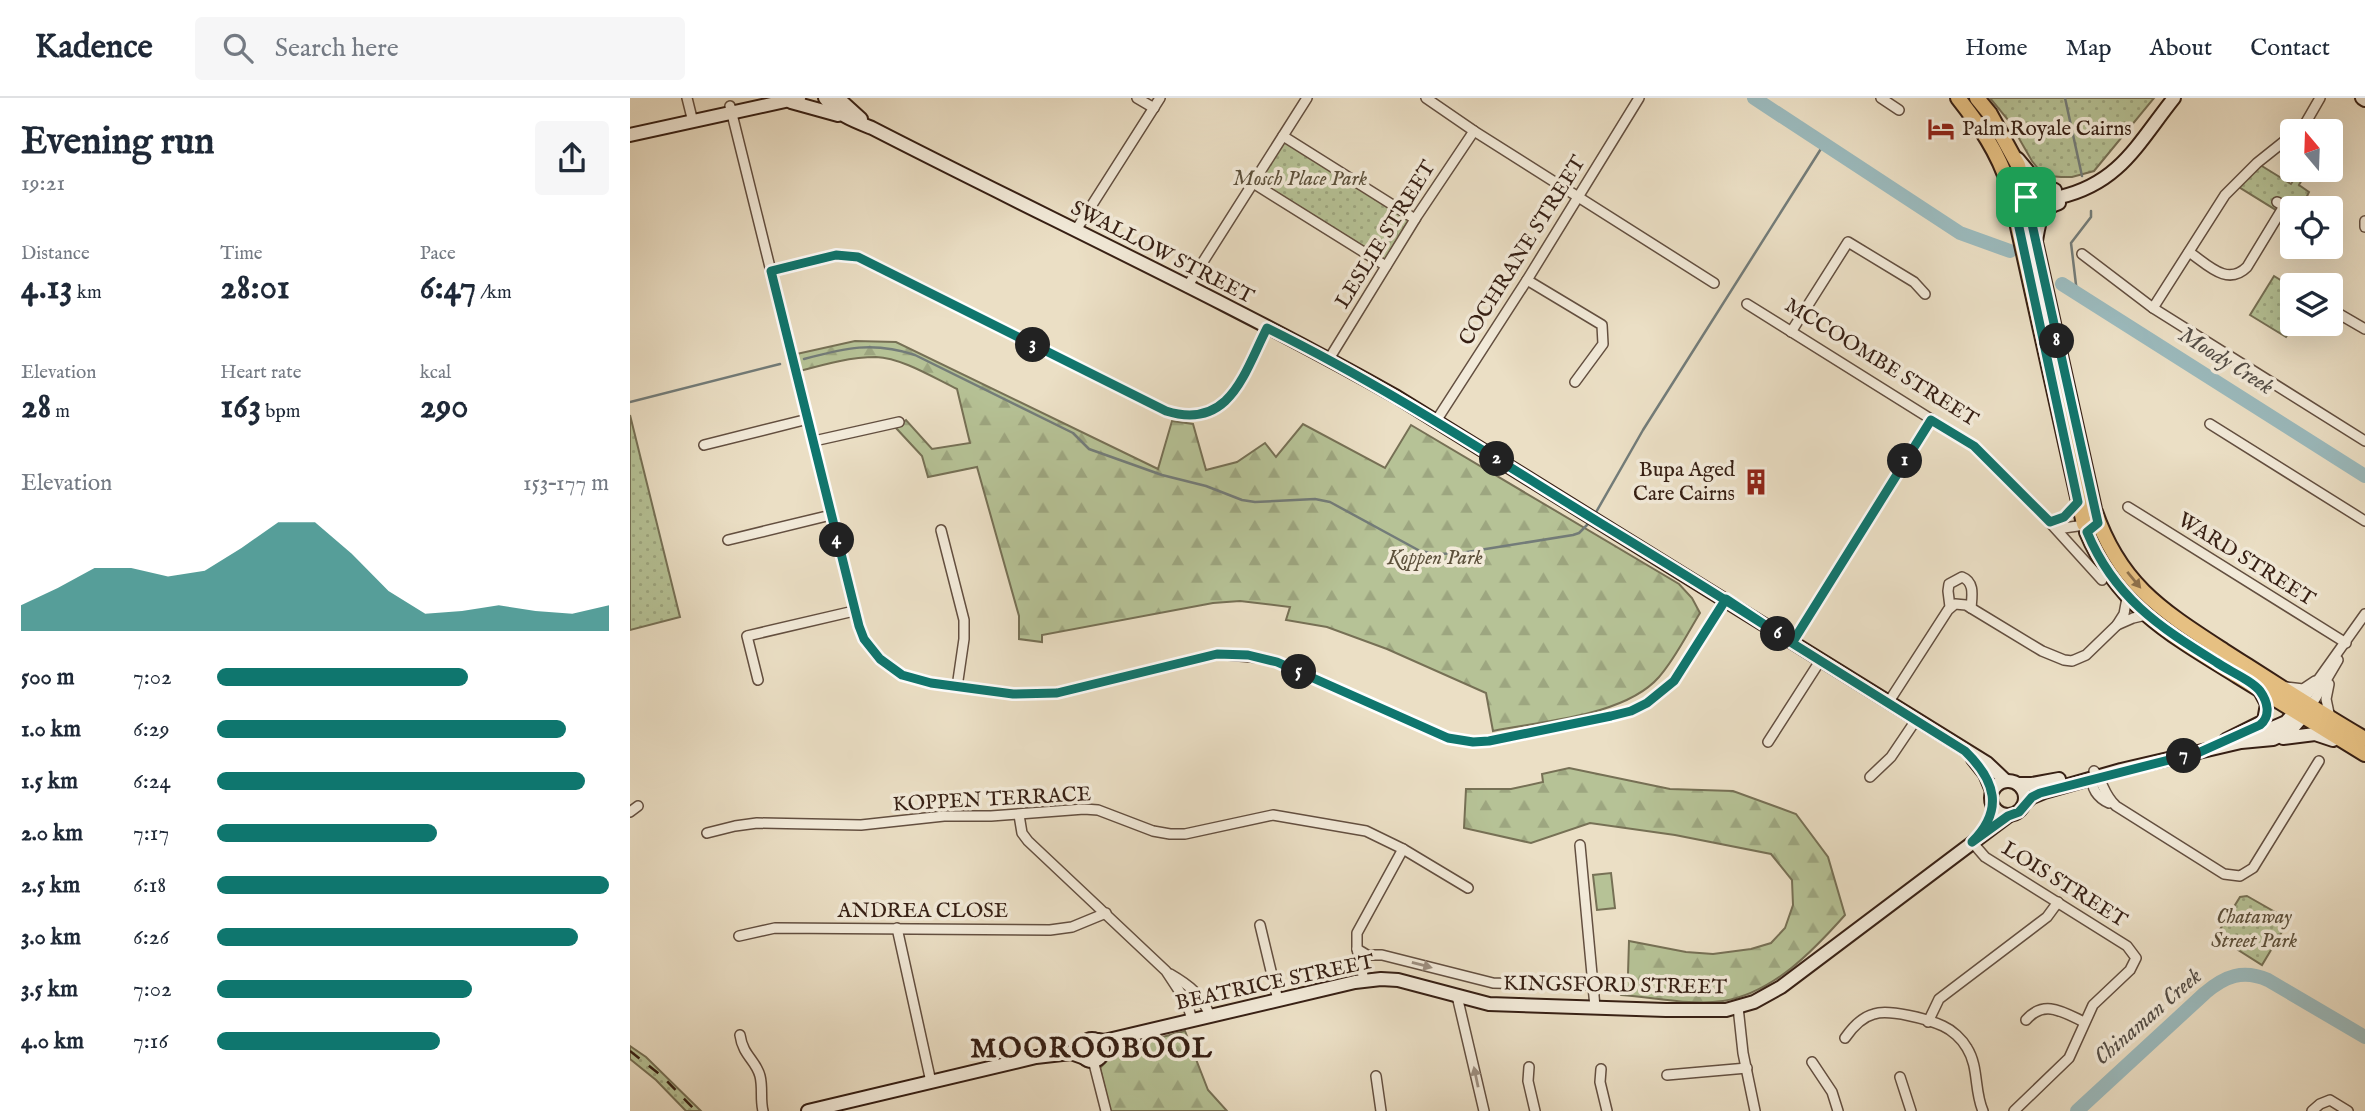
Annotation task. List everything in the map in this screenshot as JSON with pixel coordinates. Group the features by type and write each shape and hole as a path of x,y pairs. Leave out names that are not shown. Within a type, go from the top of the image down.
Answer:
{"main road":[{"path":"1958,98 1997,154 2022,202 2035,243 2090,526 2101,561 2127,598 2183,643 2304,709 2365,755"},
{"path":"1977,98 1990,114 2013,153 2078,502 2090,526 2160,608 2263,685"},
{"path":"2304,709 2331,719 2365,739"}],"street":[{"path":"687,98 692,118"},
{"path":"731,110 766,98"},
{"name":"SWALLOW STREET","path":"825,98 835,110 849,109"},
{"name":"SWALLOW STREET","path":"838,98 872,128 1329,359 1436,421 1726,599 1819,661 1987,763 2012,782"},
{"path":"1137,98 1154,108"},
{"path":"1076,230 1160,98"},
{"path":"1187,287 1307,98"},
{"path":"1426,98 1714,283"},
{"path":"1881,98 1899,110"},
{"path":"2035,243 2040,219 2047,208 2104,186 2175,98"},
{"path":"2308,119 2320,98"},
{"name":"COCHRANE STREET","path":"1436,421 1578,198 1636,99"},
{"path":"630,129 794,100 807,105 849,109"},
{"path":"731,110 855,611 864,639 890,668 917,680 1013,694 1044,695 1202,656 1232,653 1277,662 1448,738 1473,742 1489,741 1611,716 1647,703 1674,681 1726,599"},
{"path":"630,135 692,118"},
{"name":"LESLIE STREET","path":"1329,359 1415,219 1474,131"},
{"path":"1283,136 1415,219"},
{"path":"2153,308 2234,184 2280,145"},
{"path":"2013,153 2037,182 2055,191"},
{"path":"2022,202 2088,181 2129,154"},
{"path":"2022,202 2084,190 2113,174"},
{"path":"1253,183 1387,266"},
{"path":"2189,252 2222,274 2233,277 2240,274 2280,213"},
{"path":"1791,332 1848,242 1914,282 1925,294"},
{"path":"2082,254 2153,308 2365,441"},
{"path":"771,271 836,255 858,257 1153,405 1177,414 1200,415 1229,400 1267,328"},
{"path":"1527,280 1602,325 1603,344 1574,382"},
{"name":"MCCOOMBE STREET","path":"1747,303 1974,446 2102,579"},
{"path":"2343,316 2365,330"},
{"path":"704,445 808,419"},
{"path":"1792,643 1931,420"},
{"path":"814,441 899,422"},
{"path":"2210,424 2365,521"},
{"path":"2053,526 2078,502"},
{"name":"WARD STREET","path":"2128,507 2346,643"},
{"path":"728,540 831,515"},
{"path":"2053,526 2090,526"},
{"path":"2065,538 2090,526"},
{"path":"941,530 964,620 957,687"},
{"path":"1888,704 1950,607 1949,583 1962,577 1970,581 1972,608"},
{"path":"1950,607 1960,604 1972,608 2042,652 2072,661 2086,656 2117,625 2124,614 2127,598"},
{"path":"758,680 747,636 855,611"},
{"path":"2241,743 2280,726 2304,709 2320,678 2365,614"},
{"path":"2117,625 2146,615"},
{"path":"2331,719 2327,694 2334,669 2346,643"},
{"path":"1769,742 1819,661"},
{"path":"2273,739 2290,731 2334,669"},
{"path":"2200,752 2264,721 2267,704 2263,685 2299,689 2308,687 2320,678"},
{"path":"1870,777 1891,757 1916,720"},
{"path":"2095,776 2045,782 2012,782 1995,786 1992,797 1998,813 2008,816 2019,812 2025,803 2040,793 2095,776 2241,743 2273,739 2320,734 2365,755"},
{"name":"SWALLOW STREET","path":"1965,751 1985,774 1992,797"},
{"path":"2095,776 2105,794 2116,806 2224,874 2240,876 2253,867 2319,761"},
{"path":"2012,782 2025,792 2025,803"},
{"name":"KINGSFORD STREET","path":"1972,842 1989,823 1992,797"},
{"name":"KOPPEN TERRACE","path":"707,834 757,823 861,825 944,816 1019,815 1084,809 1098,810 1153,831 1185,834 1263,816 1283,816 1366,831 1403,849 1468,888"},
{"path":"1019,815 1022,833 1028,841 1166,971 1190,987 1200,997 1210,1016"},
{"name":"KINGSFORD STREET","path":"1457,996 1489,1004 1711,1011 1754,1002 1781,987 2008,816"},
{"name":"LOIS STREET","path":"1972,842 1985,857 2127,946 2136,958 2130,970 2094,1005 2084,1022"},
{"path":"1580,845 1595,1007"},
{"path":"1364,980 1355,940 1360,925 1403,849"},
{"path":"1928,1021 1939,999 2047,917 2058,902"},
{"name":"ANDREA CLOSE","path":"739,936 775,928 1050,930 1072,927 1106,914"},
{"path":"1260,925 1278,1000"},
{"path":"897,928 931,1082"},
{"name":"KINGSFORD STREET","path":"1357,949 1367,955 1382,955 1493,984 1593,985"},
{"path":"1166,971 1187,1003 1192,1020"},
{"name":"BEATRICE STREET","path":"1098,1040 1104,1041 1364,980 1398,980 1457,996"},
{"path":"1457,996 1484,1111"},
{"path":"1738,1007 1745,1016 1749,1053 1747,1068 1755,1111"},
{"path":"2014,1111 2069,1059 2084,1022 2051,1008 2036,1010 2026,1020"},
{"path":"1845,1038 1852,1027 1868,1016 1882,1012 1943,1026 1954,1033 1967,1048 1974,1065 1978,1098 1983,1111"},
{"name":"BEATRICE STREET","path":"1093,1058 1140,1032"},
{"path":"740,1035 743,1050 760,1075 763,1111"},
{"path":"1036,1058 1061,1048 1083,1044 1091,1039 1098,1040 1103,1048 1093,1058"},
{"path":"1083,1044 1081,1052 1093,1058 1106,1111"},
{"path":"808,1111 1036,1058 1072,1053 1093,1058"},
{"path":"1812,1062 1832,1092 1838,1111"},
{"path":"1529,1067 1528,1081 1535,1111"},
{"path":"1667,1075 1747,1068"},
{"path":"1601,1069 1600,1082 1606,1111"},
{"path":"1376,1076 1381,1111"},
{"path":"1900,1077 1911,1111"},
{"path":"2312,1111 2325,1100 2336,1102 2348,1111"}],"green space":[{"path":"1990,98 2154,98 2094,171 2061,177 2049,176 2040,171 2009,121"},
{"name":"Mosch Place Park","path":"1283,136 1415,219 1386,266 1253,183"},
{"path":"2257,163 2280,177 2280,182 2301,182 2299,185 2309,192 2307,196 2280,196 2280,213 2234,184"},
{"path":"2274,276 2280,280 2280,333 2250,315"},
{"name":"Koppen Park","path":"855,341 896,342 1158,469 1172,421 1193,424 1206,470 1237,462 1265,443 1276,457 1303,424 1385,468 1411,425 1679,584 1692,598 1700,613 1670,662 1659,677 1644,690 1604,709 1582,715 1493,731 1486,693 1387,649 1327,627 1286,620 1290,607 1240,601 1213,603 1042,635 1042,642 1019,639 1019,616 977,467 928,477 922,456 896,428 906,420 932,449 970,443 957,389 928,374 886,358 846,360 796,372 792,355"},
{"path":"630,415 680,617 630,630"},
{"path":"1569,768 1670,789 1733,791 1796,814 1828,857 1845,915 1791,968 1759,989 1741,996 1723,1001 1698,1002 1621,995 1628,974 1629,941 1686,952 1713,954 1751,949 1771,943 1785,928 1793,905 1792,880 1771,854 1675,835 1590,823 1531,843 1464,828 1466,789 1511,789 1543,782 1542,774"},
{"path":"1611,873 1615,908 1597,910 1593,875"},
{"name":"Chataway Street Park","path":"2247,896 2289,920 2262,965 2216,936 2240,897"},
{"path":"1185,1031 1208,1090 1227,1111 1110,1111 1100,1068 1121,1048"},
{"path":"630,1046 646,1057 701,1111 686,1111 656,1080 630,1059"}],"waterway":[{"name":"Moody Creek","path":"1754,98 1960,233 2010,251"},
{"path":"2065,98 2082,176"},
{"path":"1595,514 1643,430 1824,144"},
{"path":"2077,293 2071,243 2091,217 2091,211"},
{"name":"Moody Creek","path":"2062,284 2365,476"},
{"path":"804,359 872,347 915,355 1073,433 1089,449 1242,500 1255,502 1315,499 1330,502 1420,551 1438,554 1461,553 1573,535 1589,523"},
{"path":"630,402 780,364"},
{"name":"Chinaman Creek","path":"2077,1111 2205,993 2220,982 2235,976 2250,975 2268,980 2365,1037"}],"railway":[{"path":"630,1051 663,1077 696,1111"}],"place":[{"name":"Palm Royale Cairns","path":"1941,129"},
{"name":"Bupa Aged Care Cairns","path":"1756,482"}],"district":[{"name":"MOOROOBOOL","path":"1092,1049"}],"route":[{"path":"2026,197 2014,204 2078,502 2070,513 2050,522 1974,446 1931,420 1792,643 1726,599 1397,397 1267,328 1229,400 1200,415 1177,414 1166,411 858,257 836,255 771,271 859,626 871,649 890,668 902,675 957,687 1044,695 1202,656 1232,653 1277,662 1448,738 1473,742 1489,741 1611,716 1647,703 1674,681 1726,599 1792,643 1965,751 1976,761 1992,791 1991,813 1989,823 1972,842 2008,816 2019,812 2025,803 2040,793 2121,770 2200,752 2260,725 2267,716 2267,704 2259,690 2183,643 2136,607 2110,576 2093,548 2087,532 2098,523 2026,197"}]}
